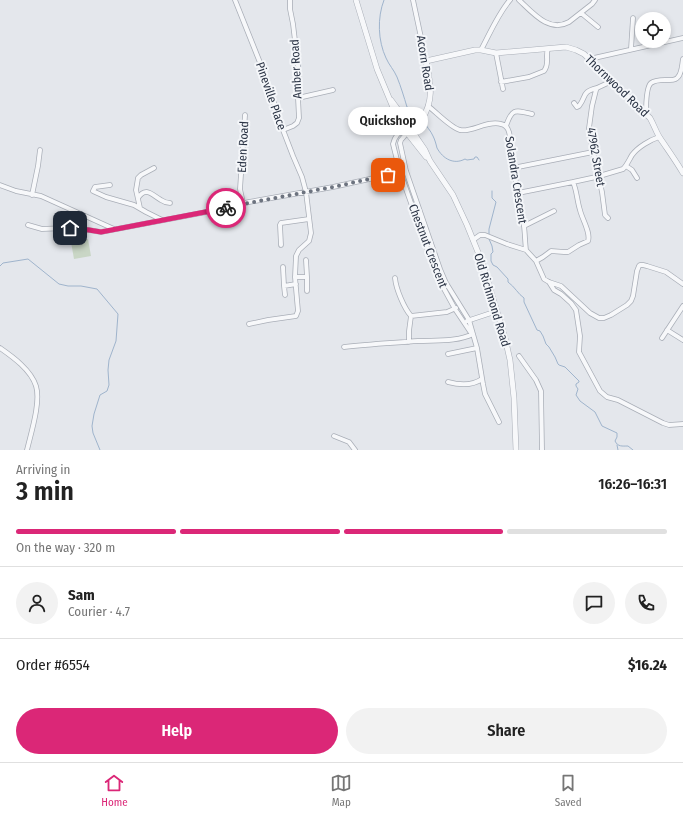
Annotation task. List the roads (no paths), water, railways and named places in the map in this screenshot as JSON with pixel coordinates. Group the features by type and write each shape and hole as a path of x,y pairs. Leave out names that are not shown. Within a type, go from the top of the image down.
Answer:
{"street":[{"name":"Pineville Place","path":"235,0 302,177 306,192 311,233 307,243 296,256 298,311 296,316 249,324"},
{"name":"Amber Road","path":"283,130 293,126 299,120 298,74 290,0"},
{"name":"Old Richmond Road","path":"356,0 377,69 397,117 402,126 409,130 411,138 430,161 453,196 482,262 505,338 510,360 514,398 516,450"},
{"name":"Acorn Road","path":"409,130 418,124 428,106 431,94 431,86 413,0"},
{"path":"481,50 506,4 510,0"},
{"path":"519,0 546,23 558,26 565,24 581,13 595,0"},
{"path":"581,13 598,27"},
{"path":"631,49 633,18"},
{"path":"590,60 631,49 683,38"},
{"name":"Thornwood Road","path":"426,61 475,50 496,53 566,47 580,51 646,114 654,124 659,137 677,162 683,174"},
{"path":"501,82 528,77 544,72 547,66 548,48"},
{"path":"496,53 502,89"},
{"path":"646,114 650,85 653,82 660,80 674,80 677,78 681,73 683,59"},
{"path":"574,103 575,105 579,106 586,93 612,81"},
{"name":"47962 Street","path":"597,88 592,106 589,128 602,192 605,215 608,218"},
{"path":"298,98 333,90"},
{"name":"Solandra Crescent","path":"428,106 452,126 461,131 470,130 488,124 503,124 506,126 510,137 524,226 526,250"},
{"path":"506,126 514,112 520,111 532,114"},
{"name":"Eden Road","path":"243,204 240,189 245,115"},
{"path":"354,123 382,119 387,122 397,134 409,130"},
{"name":"Chestnut Crescent","path":"409,130 400,143 406,171 446,283 469,320 477,348 485,394 499,422"},
{"name":"Chestnut Crescent","path":"397,134 393,144 400,172 436,276 473,336"},
{"path":"518,193 617,172 626,166 636,151 659,137"},
{"path":"32,194 40,150"},
{"path":"514,168 593,152"},
{"path":"626,166 632,170 637,178"},
{"path":"140,208 136,190 138,178 154,168"},
{"path":"28,224 42,229 70,228 101,232 340,186 406,171"},
{"path":"0,180 7,188"},
{"path":"536,261 551,251 568,252 588,241 589,238 573,182"},
{"path":"110,184 95,187 93,191 106,197 134,205 162,220"},
{"path":"0,185 16,191 41,196 114,229"},
{"path":"138,198 141,194 146,192 153,194 164,202 170,203"},
{"path":"524,226 554,211"},
{"path":"281,245 281,223 309,220"},
{"path":"473,240 480,235 485,235 526,250 536,261 542,277 554,290 562,294 576,310 580,336 579,352 600,391 607,397 618,400 663,423 669,425 683,424"},
{"path":"306,260 307,290"},
{"path":"548,282 561,286 590,312 599,318 604,318 611,315 631,301 639,266 643,265 666,272 683,284"},
{"path":"283,267 285,295"},
{"path":"296,277 306,277"},
{"path":"395,278 400,296 411,316 409,342"},
{"path":"284,286 296,284"},
{"path":"411,316 442,313 460,306"},
{"path":"662,338 683,306"},
{"path":"464,322 497,311"},
{"path":"667,330 683,340"},
{"path":"344,347 473,336"},
{"path":"0,348 28,371 36,385 38,396 27,450"},
{"path":"448,354 477,348"},
{"path":"519,356 541,391 542,450"},
{"path":"448,382 464,384 478,382 482,379"},
{"path":"334,436 349,442 355,450"}],"waterway":[{"path":"384,0 379,22 383,51 387,61 397,77 407,107 418,116"},
{"path":"423,121 432,134 439,152 446,158 453,161 461,161 465,159 474,159 477,157 479,160"},
{"path":"489,235 489,229 496,202 492,198 492,191"},
{"path":"489,239 493,252 491,254 491,261 493,265 497,267 508,279 508,282 524,298 524,302 537,330 540,331 558,364 565,367 579,381 576,384 578,389 576,395 580,401 595,412 602,426 617,433 615,441 617,444 620,446 628,446 633,450"},
{"path":"0,266 3,263 28,259 59,284 97,289 118,314 116,341 109,360 109,385 107,391 100,395 92,426 93,433 100,450"},
{"path":"617,445 618,450"}],"place":[{"name":"Quickshop","path":"388,175"}]}
